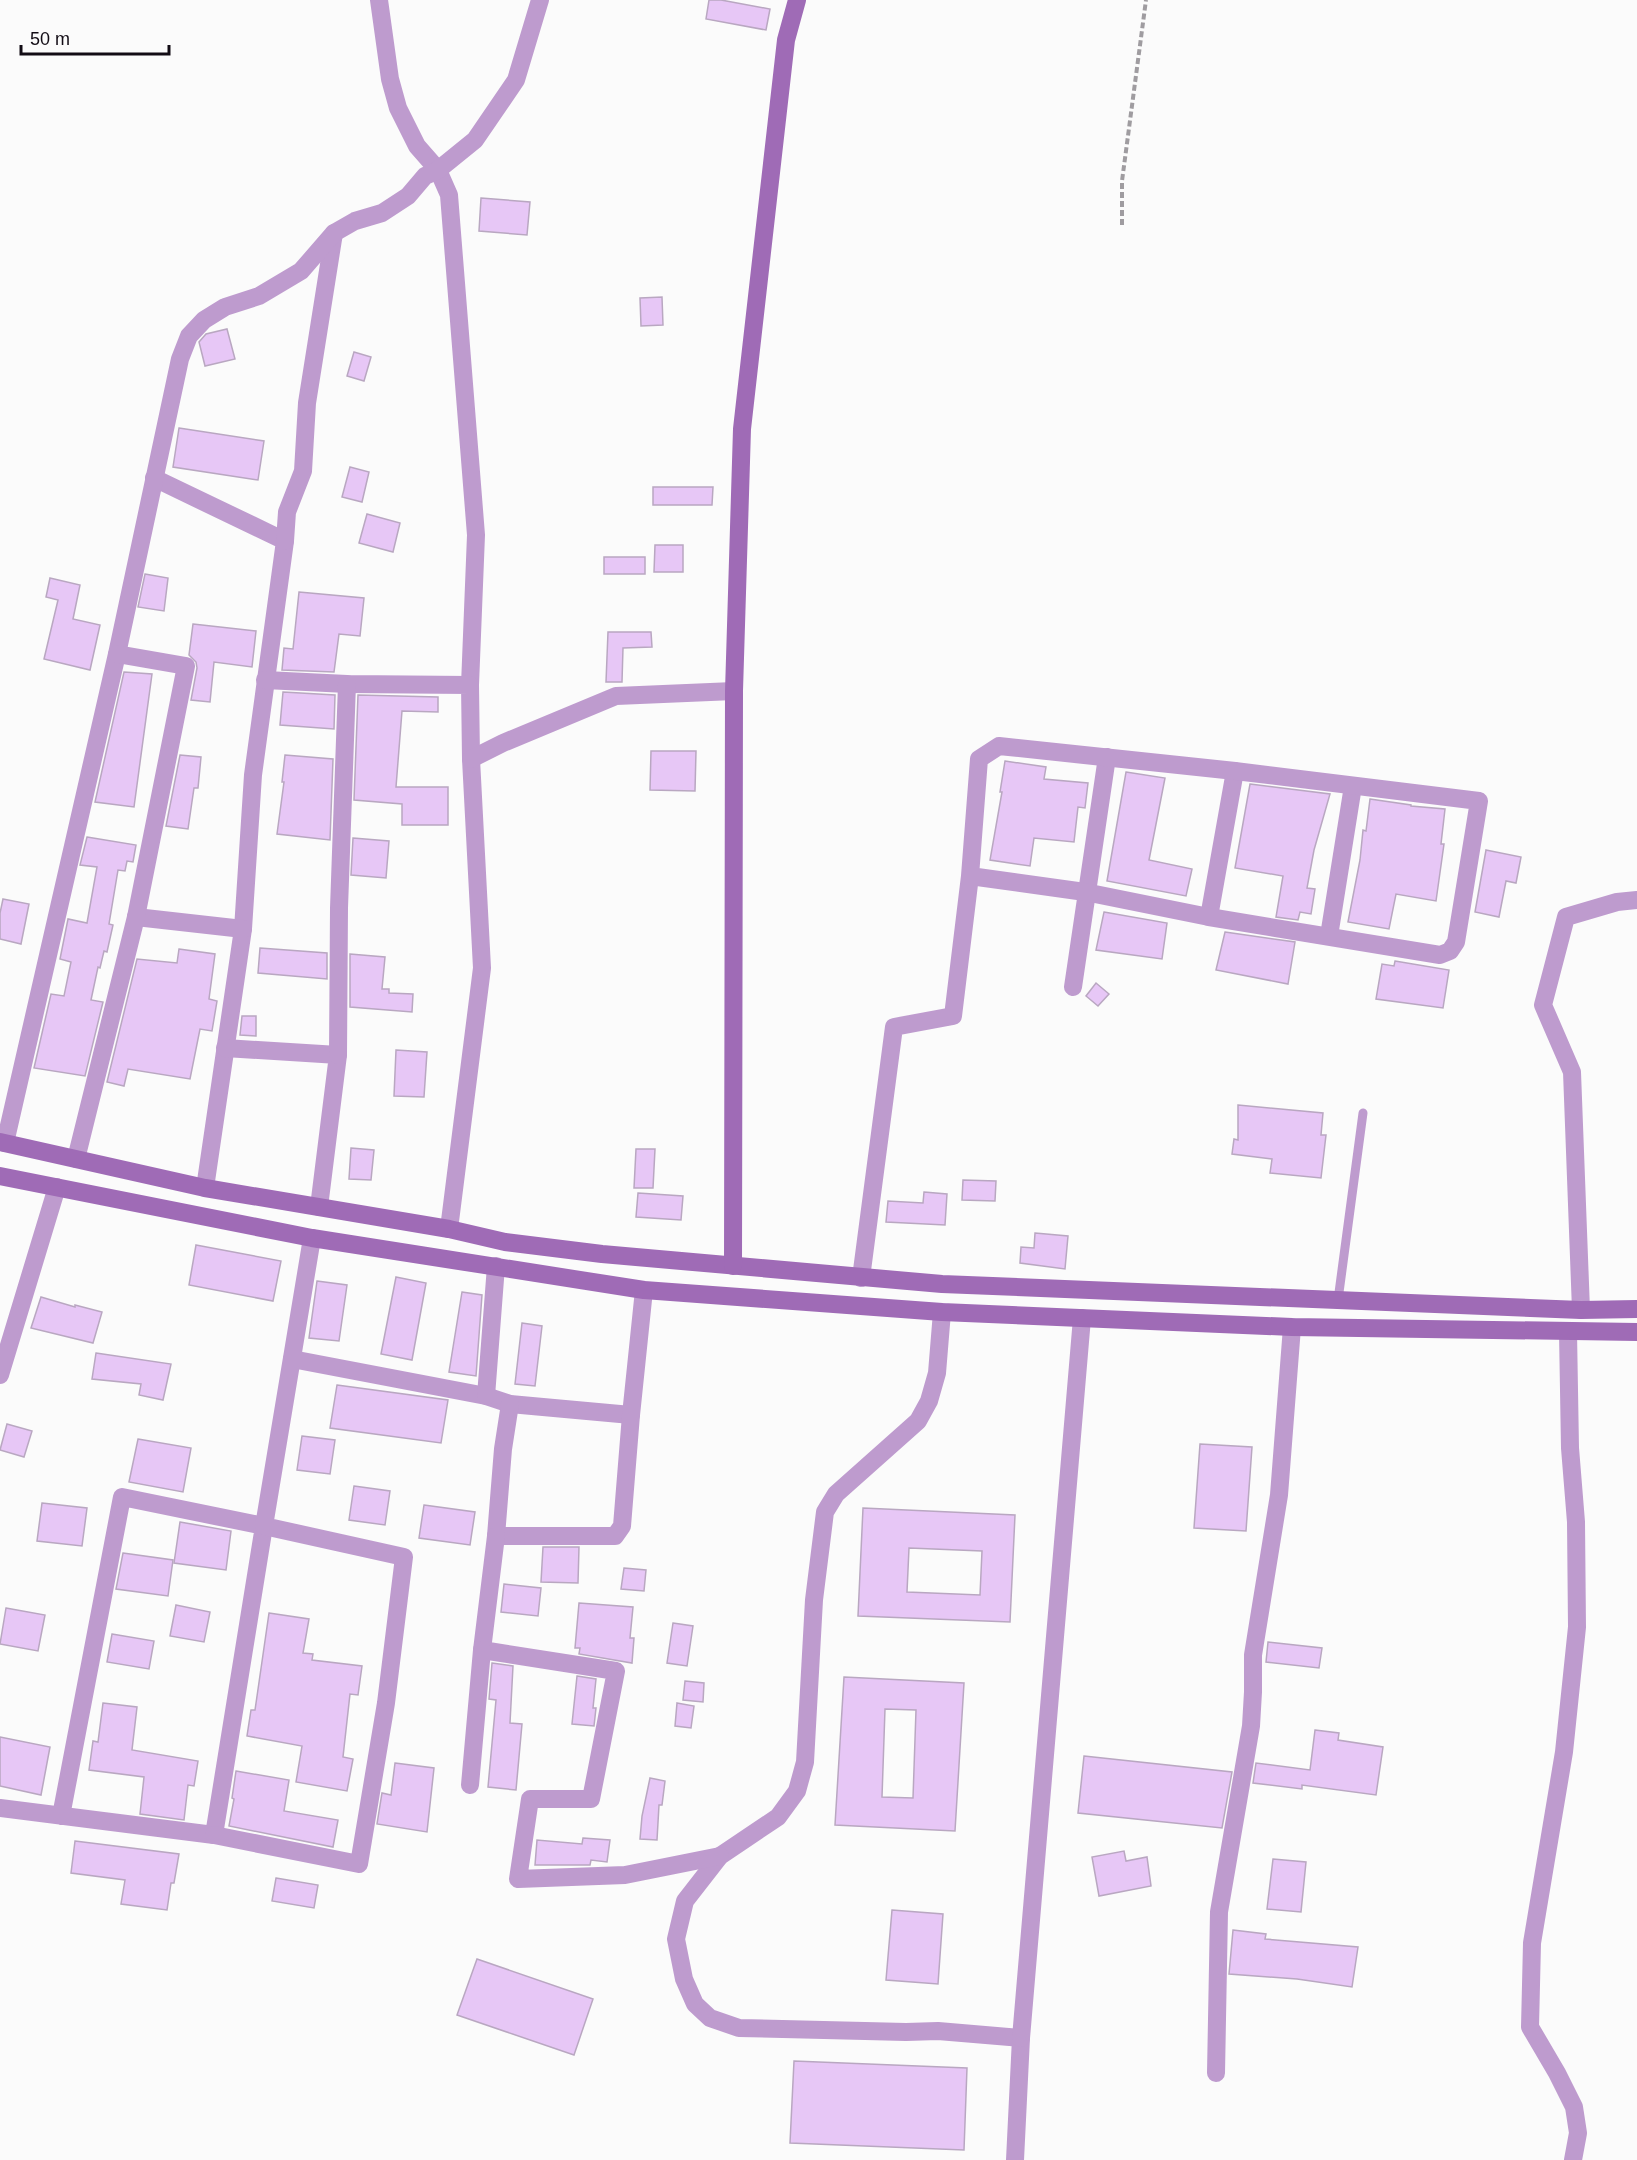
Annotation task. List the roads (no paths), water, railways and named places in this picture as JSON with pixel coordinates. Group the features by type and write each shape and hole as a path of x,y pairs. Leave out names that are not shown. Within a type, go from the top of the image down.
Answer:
{"main road":[{"path":"733,1266 734,691 742,429 786,40 796,0"},
{"path":"3,1143 205,1188 449,1229 516,1243 602,1254 942,1284 1581,1310 1637,1309"},
{"path":"0,1176 312,1238 645,1290 942,1312 1292,1328 1637,1332"}],"street":[{"path":"379,0 390,79 398,108 417,146 438,170 448,195 476,535 470,685 471,759 482,968 449,1229"},
{"path":"3,1143 117,654 180,359 189,336 204,320 225,307 259,296 301,271 334,233 355,221 382,213 408,196 425,176 438,170 475,140 516,80 540,0"},
{"path":"205,1188 243,929 253,775 287,512 303,471 307,403 334,233"},
{"path":"154,478 285,541"},
{"path":"76,1159 136,917 186,666 117,654"},
{"path":"265,680 347,684 470,685"},
{"path":"319,1207 338,1055 339,908 347,684"},
{"path":"471,759 503,743 616,696 734,691"},
{"path":"861,1278 894,1027 953,1016 970,876 979,759 999,746 1235,771 1479,801 1456,942 1450,951 1440,955 1209,917 1085,892 970,876"},
{"path":"1073,987 1085,892 1107,758"},
{"path":"1209,917 1235,771"},
{"path":"1329,936 1353,786"},
{"path":"1581,1310 1572,1072 1543,1005 1566,917 1617,902 1637,900"},
{"path":"136,917 243,929"},
{"path":"225,1048 338,1055"},
{"path":"0,1376 57,1187"},
{"path":"214,1835 312,1238"},
{"path":"486,1396 495,1266"},
{"path":"496,1536 615,1536 622,1526 630,1414 645,1290"},
{"path":"942,1312 938,1373 929,1401 918,1421 836,1494 825,1512 814,1600 805,1762 797,1791 778,1817 720,1856 685,1901 676,1938 684,1979 695,2004 710,2018 739,2028 938,2031 1021,2038"},
{"path":"1015,2160 1021,2038 1082,1318"},
{"path":"1216,2073 1220,1912 1251,1726 1253,1655 1279,1495 1292,1328"},
{"path":"1568,1332 1570,1448 1576,1522 1577,1627 1564,1752 1532,1943 1530,2027 1574,2107 1578,2133 1573,2160"},
{"path":"292,1359 486,1396 510,1404 630,1414"},
{"path":"470,1785 503,1449 510,1404"},
{"path":"0,1808 60,1816 214,1835 359,1864 386,1703 404,1557 122,1497 60,1816"},
{"path":"482,1650 616,1671 591,1799 530,1800 518,1879 625,1875 720,1856"}],"lane":[{"path":"1338,1300 1363,1113"}]}
